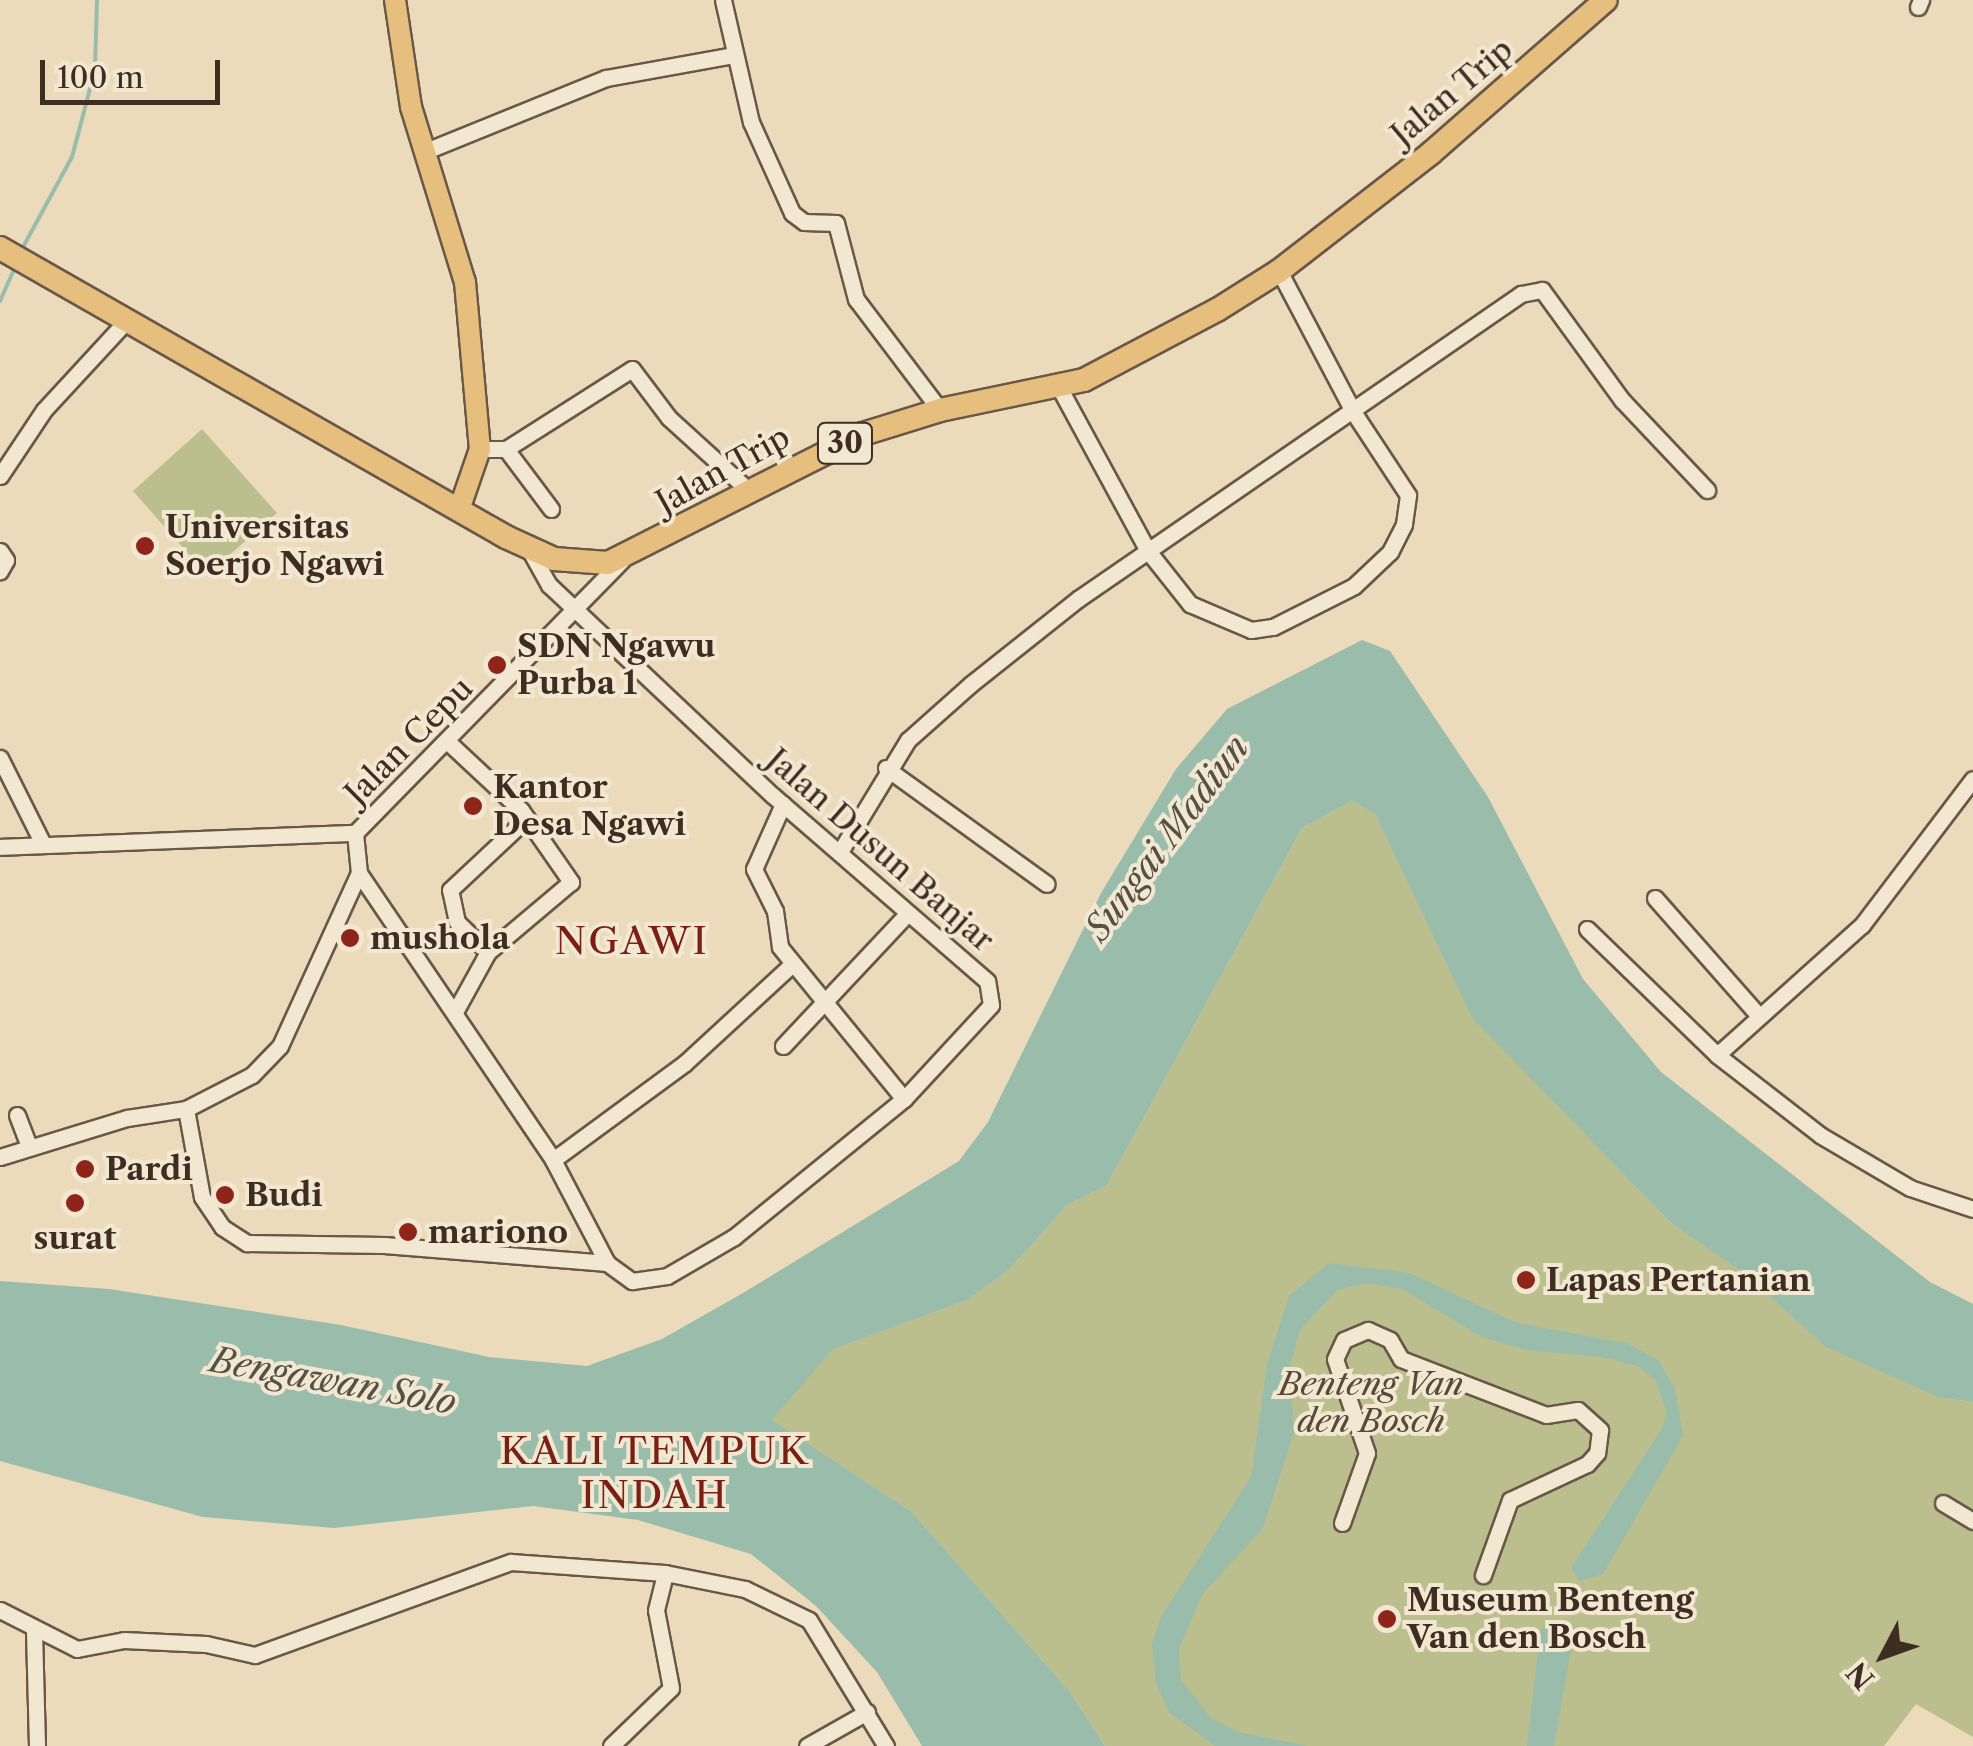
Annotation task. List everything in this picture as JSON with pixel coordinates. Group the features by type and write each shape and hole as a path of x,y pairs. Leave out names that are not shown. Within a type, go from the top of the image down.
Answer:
{"highway":[{"name":"Jalan Trip","path":"0,248 529,548 568,562 622,560 746,488 863,434 940,410 1060,388 1144,351 1279,272 1485,110 1606,0"}],"main road":[{"path":"395,0 404,73 465,282 480,449 460,507"}],"street":[{"path":"723,0 751,122 792,213 804,222 836,223 856,299 940,410"},
{"path":"426,151 606,78 734,55"},
{"path":"1060,388 1148,551 1180,597 1244,630 1274,627 1354,586 1390,552 1404,524 1408,495 1354,413 1279,272"},
{"path":"841,850 886,768 971,684 1148,551 1354,413 1521,294 1542,290 1622,400 1707,490"},
{"path":"0,476 44,410 127,320"},
{"path":"480,449 506,450 636,370 669,418 746,488"},
{"path":"506,450 551,509"},
{"name":"Jalan Dusun Banjar","path":"186,1109 202,1197 222,1227 248,1243 384,1244 607,1263 640,1283 692,1265 904,1098 994,995 988,980 783,804 539,575 529,548"},
{"path":"0,551 6,565 0,571"},
{"name":"Jalan Cepu","path":"0,847 42,842 355,834 622,560"},
{"path":"448,742 528,818 570,886 488,952 456,1010"},
{"path":"0,758 42,842"},
{"path":"886,768 1046,884"},
{"path":"1717,1055 1862,925 1960,803 1973,779"},
{"path":"1960,803 1973,817"},
{"path":"783,804 754,875 773,906 790,966 904,1098"},
{"path":"488,952 458,922 450,890 528,818"},
{"path":"355,834 359,873 456,1010 553,1160 607,1263"},
{"path":"0,1157 127,1118 186,1109 252,1075 280,1046 359,873"},
{"path":"1656,898 1759,1016"},
{"path":"783,1046 828,1006 907,914"},
{"path":"1587,930 1717,1055 1868,1165 1910,1188 1973,1209"},
{"path":"553,1160 685,1064 790,966"},
{"path":"17,1115 29,1147"},
{"path":"1342,1523 1368,1453 1335,1358 1344,1340 1368,1330 1390,1340 1401,1358 1546,1415 1578,1410 1600,1430 1598,1452 1587,1464 1510,1500 1482,1576"},
{"path":"1943,1503 1973,1521"},
{"path":"0,1610 34,1631 77,1649 124,1640 206,1644 254,1654 511,1562 665,1573 745,1589 800,1613 824,1640 886,1746"},
{"path":"610,1746 671,1688 656,1610 665,1573"},
{"path":"34,1631 36,1746"},
{"path":"808,1746 867,1712"}],"green space":[{"path":"202,429 277,513 207,575 133,491"},
{"name":"Benteng Van den Bosch","path":"1352,801 1375,814 1474,1019 1671,1223 1941,1398 1973,1402 1973,1737 1916,1704 1884,1746 1105,1746 1070,1692 912,1512 771,1420 832,1349 968,1300 1009,1270 1067,1205 1107,1185 1302,828"}],"water":[{"path":"1362,640 1390,651 1488,797 1583,979 1661,1072 1930,1282 1973,1304 1973,1402 1941,1398 1826,1347 1744,1273 1671,1223 1473,1019 1375,814 1352,801 1302,828 1107,1185 1067,1205 1009,1270 968,1300 833,1349 772,1420 912,1512 1070,1692 1105,1746 922,1746 877,1672 816,1606 751,1554 638,1520 533,1506 334,1528 203,1517 0,1461 0,1281 109,1289 341,1325 489,1357 587,1366 662,1339 743,1293 959,1161 988,1122 1101,893 1176,769 1227,709"},
{"path":"1329,1263 1410,1273 1514,1322 1629,1344 1658,1360 1675,1388 1683,1436 1603,1574 1580,1581 1571,1568 1661,1430 1667,1413 1656,1381 1638,1366 1601,1357 1526,1350 1482,1337 1402,1289 1368,1283 1337,1290 1300,1330 1290,1366 1294,1432 1263,1528 1202,1595 1179,1649 1181,1680 1211,1718 1238,1732 1308,1746 1215,1746 1170,1713 1156,1684 1152,1644 1161,1617 1251,1477 1267,1365 1289,1296"},
{"path":"1566,1621 1575,1627 1554,1746 1527,1746 1540,1633 1547,1622"}],"waterway":[{"path":"22,249 72,157 95,70 97,0"},
{"path":"0,301 15,267"}],"place":[{"name":"Universitas Soerjo Ngawi","path":"145,546"},
{"name":"SDN Ngawu Purba 1","path":"497,665"},
{"name":"Kantor Desa Ngawi","path":"473,806"},
{"name":"mushola","path":"350,938"},
{"name":"Pardi","path":"85,1169"},
{"name":"Budi","path":"225,1195"},
{"name":"surat","path":"75,1203"},
{"name":"mariono","path":"408,1232"},
{"name":"Lapas Pertanian","path":"1526,1280"},
{"name":"Museum Benteng Van den Bosch","path":"1387,1619"}],"district":[{"name":"NGAWI","path":"632,941"},
{"name":"KALI TEMPUK INDAH","path":"655,1473"}],"water label":[{"name":"Sungai Madiun","path":"1167,838"},
{"name":"Bengawan Solo","path":"333,1381"}]}
